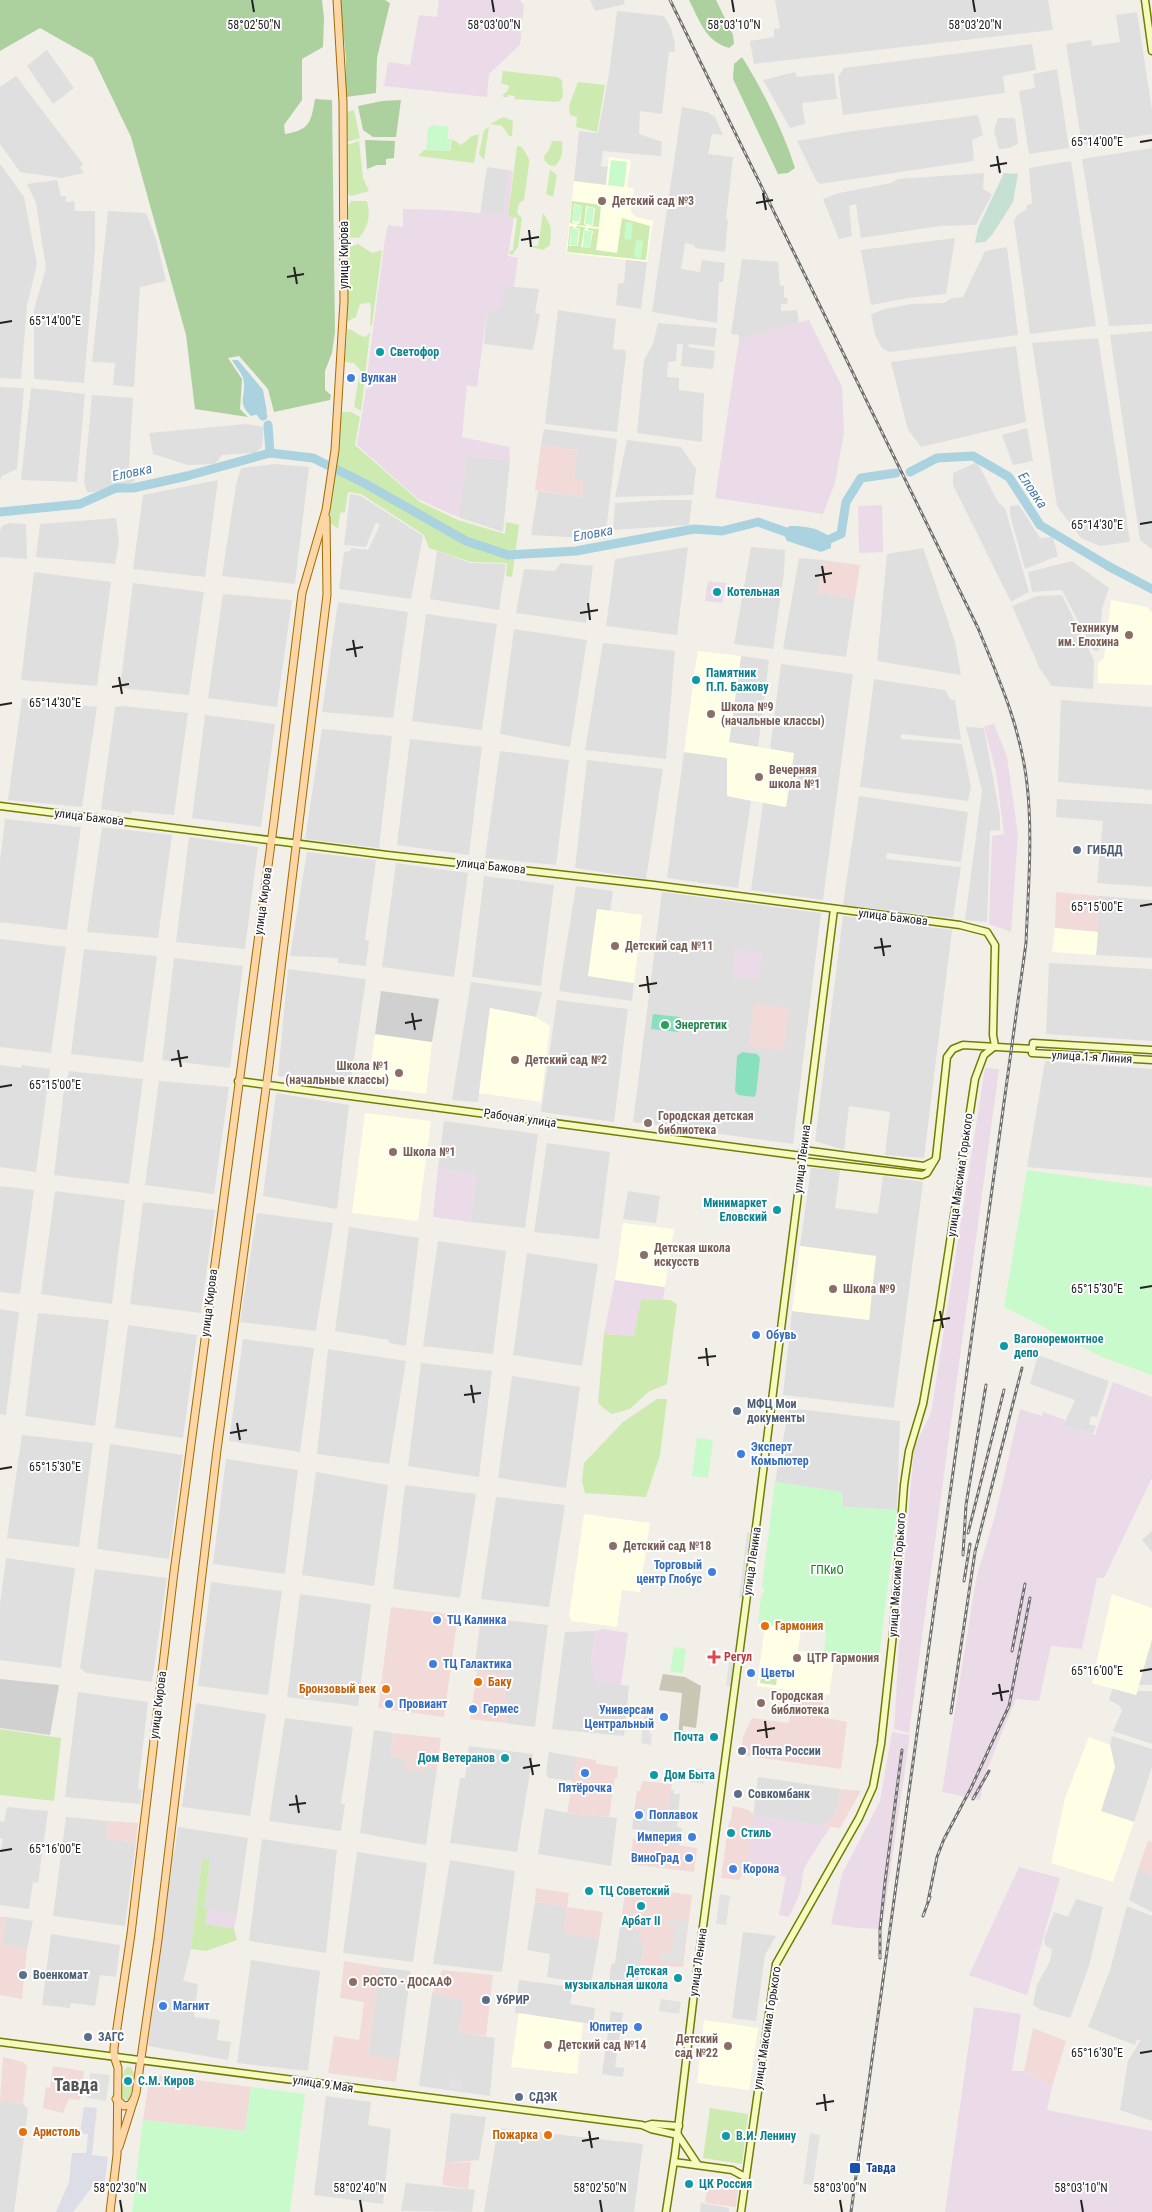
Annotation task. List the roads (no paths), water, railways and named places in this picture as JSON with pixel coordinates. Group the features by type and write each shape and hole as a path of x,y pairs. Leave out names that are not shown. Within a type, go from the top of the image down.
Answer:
{"main road":[{"name":"улица Кирова","path":"110,2212 117,2155 116,2098 118,2068 114,2056 238,1081 302,593 326,510 335,450 344,301 343,102 337,0"},
{"name":"улица Кирова","path":"117,2155 135,2099 158,1940 217,1450 266,1084 327,596 326,510"},
{"path":"116,2098 121,2105 126,2106 135,2099"}],"street":[{"path":"1145,0 1152,51"},
{"name":"улица Бажова","path":"0,806 271,840 654,884 960,925 981,930 987,932 996,945 993,1035 996,1046"},
{"name":"улица Ленина","path":"666,2212 679,2126 692,2002 756,1535 834,909"},
{"name":"улица 1-я Линия","path":"936,1158 948,1057 953,1049 963,1045 1152,1050"},
{"name":"улица Максима Горького","path":"741,2212 776,1964 859,1818 873,1787 881,1744 893,1634 904,1485 909,1451 927,1384 975,1078 984,1055 996,1046"},
{"name":"улица 1-я Линия","path":"1032,1048 1152,1060"},
{"name":"Рабочая улица","path":"238,1081 802,1156 922,1175 930,1170 936,1158"},
{"name":"Рабочая улица","path":"802,1156 924,1166 930,1164 936,1158"},
{"name":"улица 9 Мая","path":"0,2042 645,2126 652,2124 679,2126"},
{"name":"улица 9 Мая","path":"645,2126 651,2130 678,2134"},
{"path":"678,2134 698,2165"},
{"path":"674,2162 732,2170 745,2177"}],"water":[{"path":"232,360 238,360 263,390 267,412 251,416 246,411 243,402 243,378"},
{"path":"790,526 807,527 822,532 831,538 831,548 821,552 787,541 782,531"}],"waterway":[{"name":"Еловка","path":"268,425 270,453"},
{"name":"Еловка","path":"0,512 80,504 116,488 133,488 187,476 270,453 313,458 364,483 466,541 508,555 576,551 694,529 722,531 758,522 792,534"},
{"name":"Еловка","path":"910,472 937,458 973,456 1009,477 1040,525 1108,566 1152,589"},
{"name":"Еловка","path":"821,543 841,534 846,502 861,478 896,473"}],"railway":[{"path":"670,0 978,628 1001,685 1020,743 1029,804 1030,864 1026,943 851,2212"},
{"path":"951,1713 975,1552 1022,1368"},
{"path":"963,1555 966,1505 986,1385"},
{"path":"968,1533 1004,1390"},
{"path":"964,1581 970,1544"},
{"path":"1012,1651 1025,1584"},
{"path":"928,1901 937,1857 944,1839 971,1788 1009,1706 1030,1598"},
{"path":"880,1958 880,1929 902,1750"},
{"path":"973,1799 989,1771"},
{"path":"923,1916 930,1897"}],"place":[{"name":"Детский сад №3","path":"602,201"},
{"name":"Светофор","path":"380,352"},
{"name":"Вулкан","path":"351,378"},
{"name":"Котельная","path":"717,592"},
{"name":"Техникум им. Елохина","path":"1129,635"},
{"name":"Памятник П.П. Бажову","path":"696,680"},
{"name":"Школа №9 (начальные классы)","path":"711,714"},
{"name":"Вечерняя школа №1","path":"759,777"},
{"name":"ГИБДД","path":"1077,850"},
{"name":"Детский сад №11","path":"615,946"},
{"name":"Энергетик","path":"665,1025"},
{"name":"Детский сад №2","path":"515,1060"},
{"name":"Школа №1 (начальные классы)","path":"399,1073"},
{"name":"Городская детская библиотека","path":"648,1123"},
{"name":"Школа №1","path":"393,1152"},
{"name":"Минимаркет Еловский","path":"777,1210"},
{"name":"Детская школа искусств","path":"644,1255"},
{"name":"Школа №9","path":"833,1289"},
{"name":"Обувь","path":"756,1335"},
{"name":"Вагоноремонтное депо","path":"1004,1346"},
{"name":"МФЦ Мои документы","path":"737,1411"},
{"name":"Эксперт Комьпютер","path":"741,1454"},
{"name":"Детский сад №18","path":"613,1546"},
{"name":"Торговый центр Глобус","path":"712,1572"},
{"name":"ТЦ Калинка","path":"437,1620"},
{"name":"Гармония","path":"765,1626"},
{"name":"Регул","path":"714,1657"},
{"name":"ЦТР Гармония","path":"797,1658"},
{"name":"ТЦ Галактика","path":"433,1664"},
{"name":"Цветы","path":"751,1673"},
{"name":"Баку","path":"478,1682"},
{"name":"Бронзовый век","path":"386,1689"},
{"name":"Городская библиотека","path":"761,1703"},
{"name":"Провиант","path":"389,1704"},
{"name":"Гермес","path":"473,1709"},
{"name":"Универсам Центральный","path":"664,1717"},
{"name":"Почта","path":"714,1737"},
{"name":"Почта России","path":"742,1751"},
{"name":"Дом Ветеранов","path":"505,1758"},
{"name":"Пятёрочка","path":"585,1773"},
{"name":"Дом Быта","path":"654,1775"},
{"name":"Совкомбанк","path":"738,1794"},
{"name":"Поплавок","path":"639,1815"},
{"name":"Стиль","path":"731,1833"},
{"name":"Империя","path":"692,1837"},
{"name":"ВиноГрад","path":"689,1858"},
{"name":"Корона","path":"733,1869"},
{"name":"ТЦ Советский","path":"589,1891"},
{"name":"Арбат II","path":"641,1906"},
{"name":"Военкомат","path":"23,1975"},
{"name":"Детская музыкальная школа","path":"678,1978"},
{"name":"РОСТО - ДОСААФ","path":"353,1982"},
{"name":"УбРИР","path":"486,2000"},
{"name":"Магнит","path":"163,2006"},
{"name":"Юпитер","path":"638,2027"},
{"name":"ЗАГС","path":"88,2037"},
{"name":"Детский сад №14","path":"548,2045"},
{"name":"Детский сад №22","path":"728,2046"},
{"name":"С.М. Киров","path":"128,2081"},
{"name":"СДЭК","path":"519,2097"},
{"name":"Аристоль","path":"23,2132"},
{"name":"Пожарка","path":"548,2135"},
{"name":"В.И. Ленину","path":"726,2136"},
{"name":"Тавда","path":"855,2168"},
{"name":"ЦК Россия","path":"689,2184"}],"district":[{"name":"Тавда","path":"76,2084"}],"park label":[{"name":"ГПКиО","path":"827,1570"}]}
